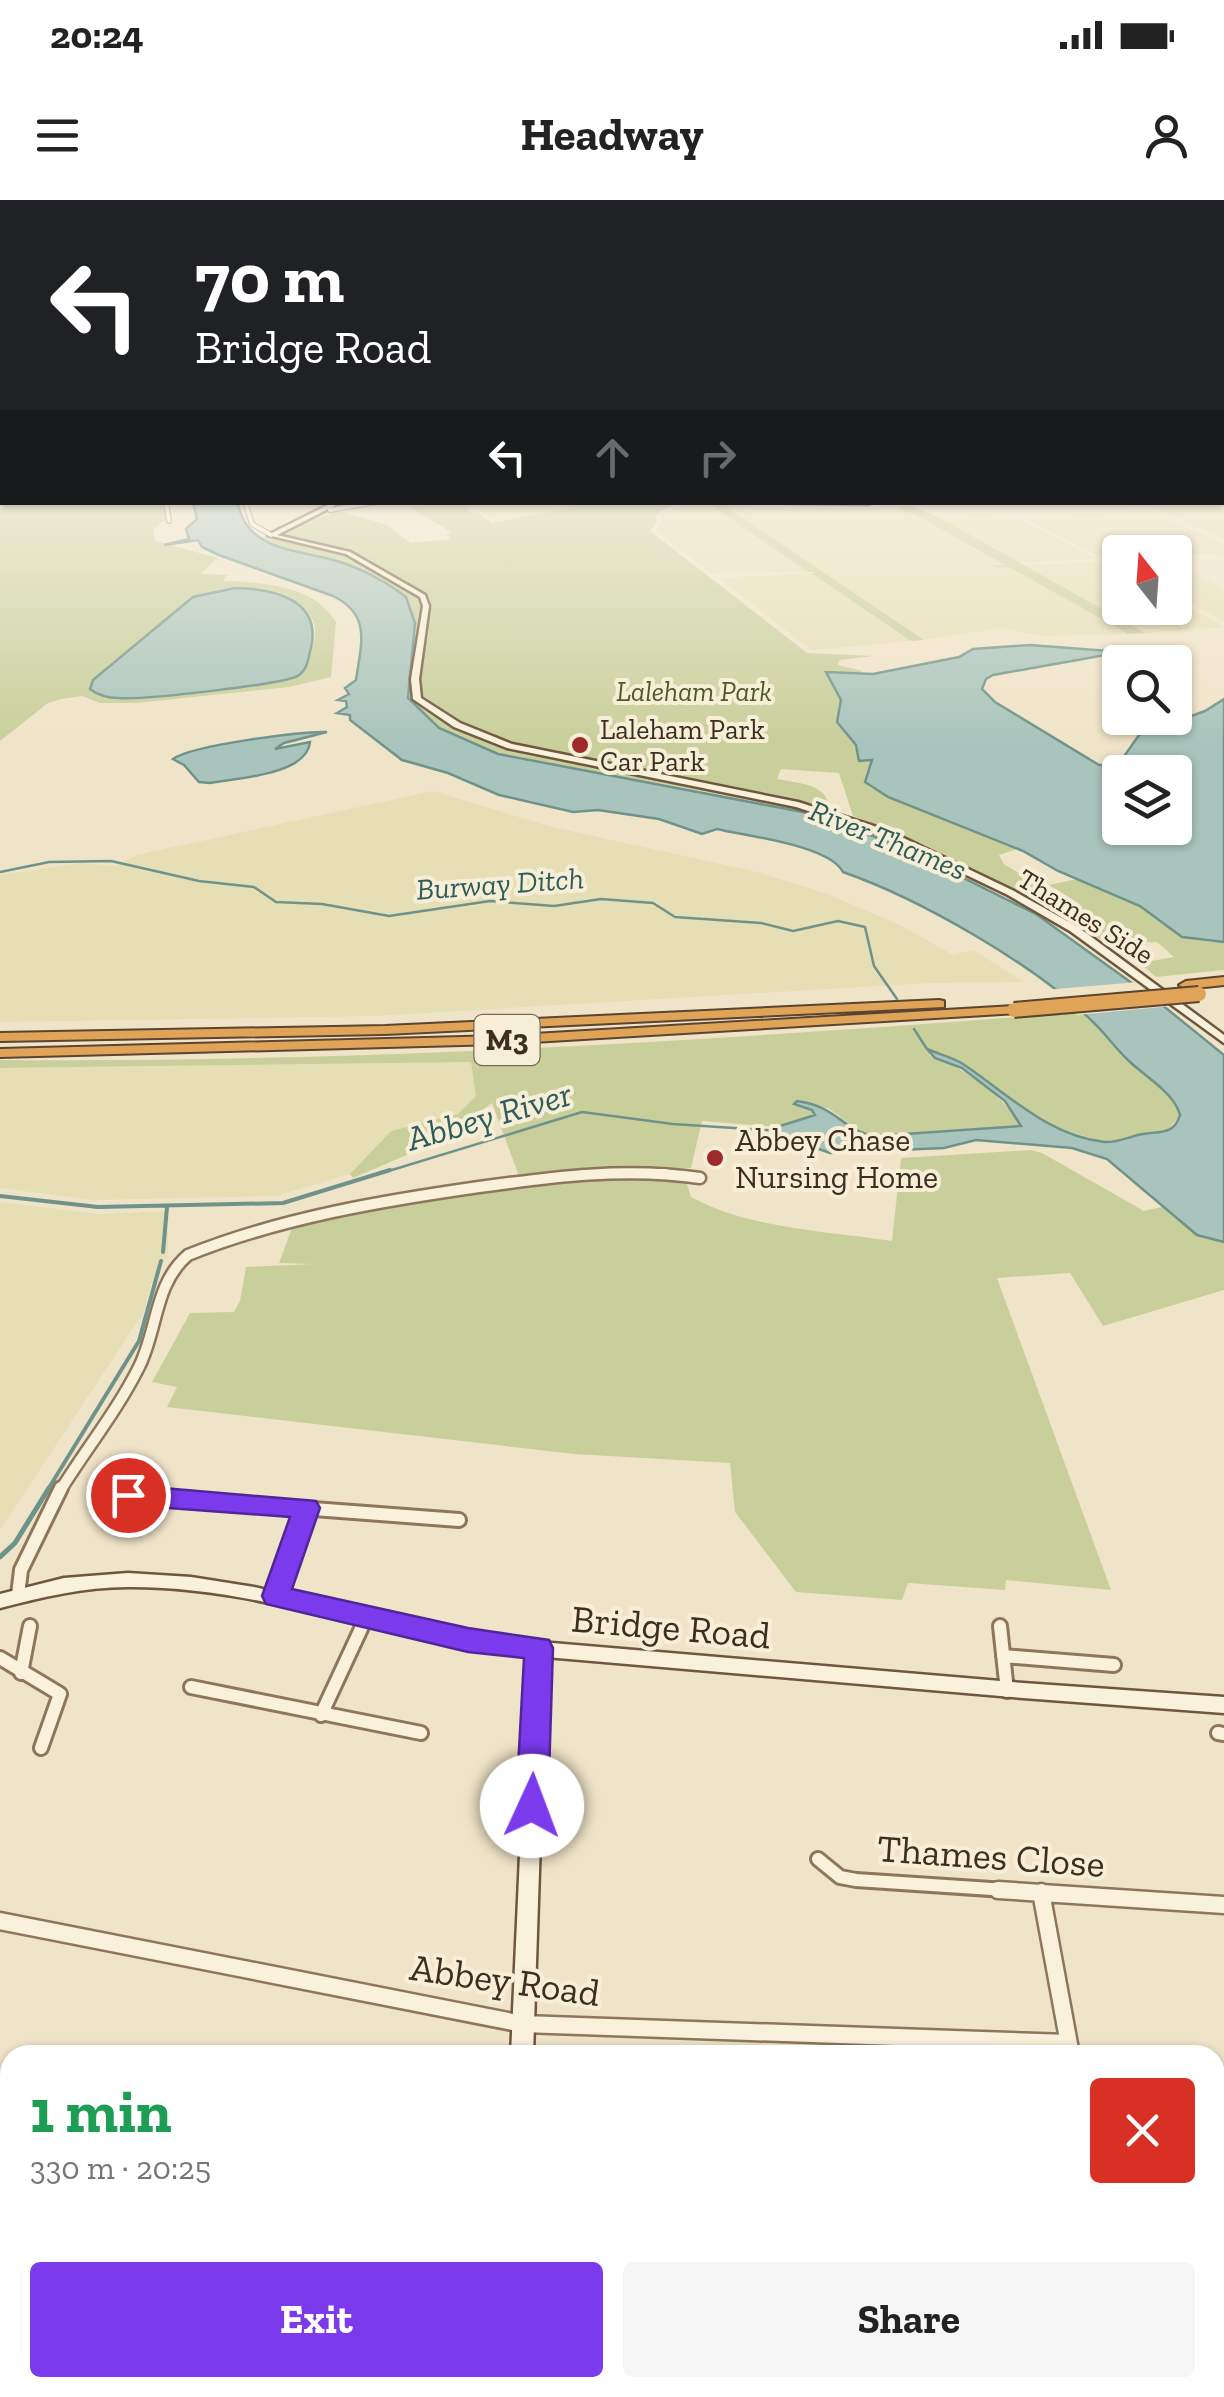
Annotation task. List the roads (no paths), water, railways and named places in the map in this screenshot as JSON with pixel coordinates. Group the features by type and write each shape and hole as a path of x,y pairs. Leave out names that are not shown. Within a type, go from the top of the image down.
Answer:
{"highway":[{"name":"M3","path":"0,1038 385,1030 1008,1005 1224,981"},
{"name":"M3","path":"0,1053 500,1040 1224,992"}],"street":[{"name":"Thames Side","path":"282,538 348,553 423,596 426,606 414,678 417,699 458,725 528,750 798,805 886,833 1061,921 1224,1040"},
{"path":"18,1596 18,1575 49,1508 141,1363 166,1285 185,1257 238,1236 403,1198 594,1174 675,1172 700,1178"},
{"path":"128,1494 459,1520"},
{"path":"276,1596 306,1508"},
{"name":"Bridge Road","path":"0,1601 93,1580 135,1578 234,1587 468,1640 1007,1691 1224,1705"},
{"path":"321,1715 366,1618"},
{"path":"21,1672 30,1626"},
{"path":"1000,1626 1007,1691"},
{"path":"522,2045 538,1648"},
{"path":"1003,1656 1114,1665"},
{"path":"2,1665 60,1694 41,1748"},
{"path":"191,1687 420,1732"},
{"name":"Thames Close","path":"818,1859 840,1877 856,1880 1224,1905"},
{"path":"1162,1885 1166,1902"},
{"path":"1041,1892 1069,2045"},
{"name":"Abbey Road","path":"0,1921 523,2024 982,2045"}],"water":[{"path":"260,538 355,567 406,597 415,623 408,698 439,728 498,754 808,813 895,844 1036,914 1224,1055 1224,1242 1197,1235 1107,1159 1072,1148 976,1140 944,1148 830,1153 776,1134 777,1127 815,1115 812,1110 794,1104 797,1101 822,1108 855,1130 875,1136 1021,1126 1005,1101 962,1068 935,1058 927,1049 963,1064 1047,1123 1084,1138 1110,1142 1166,1131 1180,1115 1166,1092 1068,999 1039,977 975,935 843,872 821,855 786,843 717,829 702,834 659,819 598,810 573,812 499,795 448,773 402,760 350,720 350,715 337,713 347,707 346,701 338,700 349,694 345,688 356,680 361,632 354,612 333,596 219,555 202,547 198,540 164,545 189,539"},
{"path":"235,588 280,595 302,608 313,632 307,663 299,675 244,687 156,697 111,698 90,689 93,680 193,597"},
{"path":"1030,645 1102,650 1102,656 993,675 986,679 982,689 995,702 1102,765 1102,845 1192,845 1192,755 1125,755 1139,735 1192,735 1192,716 1224,699 1224,942 1182,937 1140,906 1058,871 1023,851 888,797 865,782 872,760 859,761 856,745 837,722 841,700 826,672 873,674 959,657 973,649"},
{"path":"327,732 284,743 275,749 310,742 297,762 253,777 199,782 173,759 224,744"}],"waterway":[{"name":"Burway Ditch","path":"0,872 49,862 111,861 199,881 254,887 276,902 322,904 389,916 490,901 554,906 601,899 653,903 675,917 761,923 793,931 838,921 865,927 874,966 897,999"},
{"name":"Burway Ditch","path":"914,1029 927,1049"},
{"name":"Abbey River","path":"382,1173 582,1112 673,1124 780,1131"},
{"name":"Abbey River","path":"0,1196 98,1207 283,1203 390,1170"},
{"path":"163,1252 167,1207"},
{"path":"47,1491 139,1341 161,1261"},
{"path":"0,1557 15,1543 49,1488"}],"place":[{"name":"Laleham Park Car Park","path":"580,745"},
{"name":"Abbey Chase Nursing Home","path":"715,1158"}],"park label":[{"name":"Laleham Park","path":"694,691"}],"water label":[{"name":"River Thames","path":"888,840"}]}
